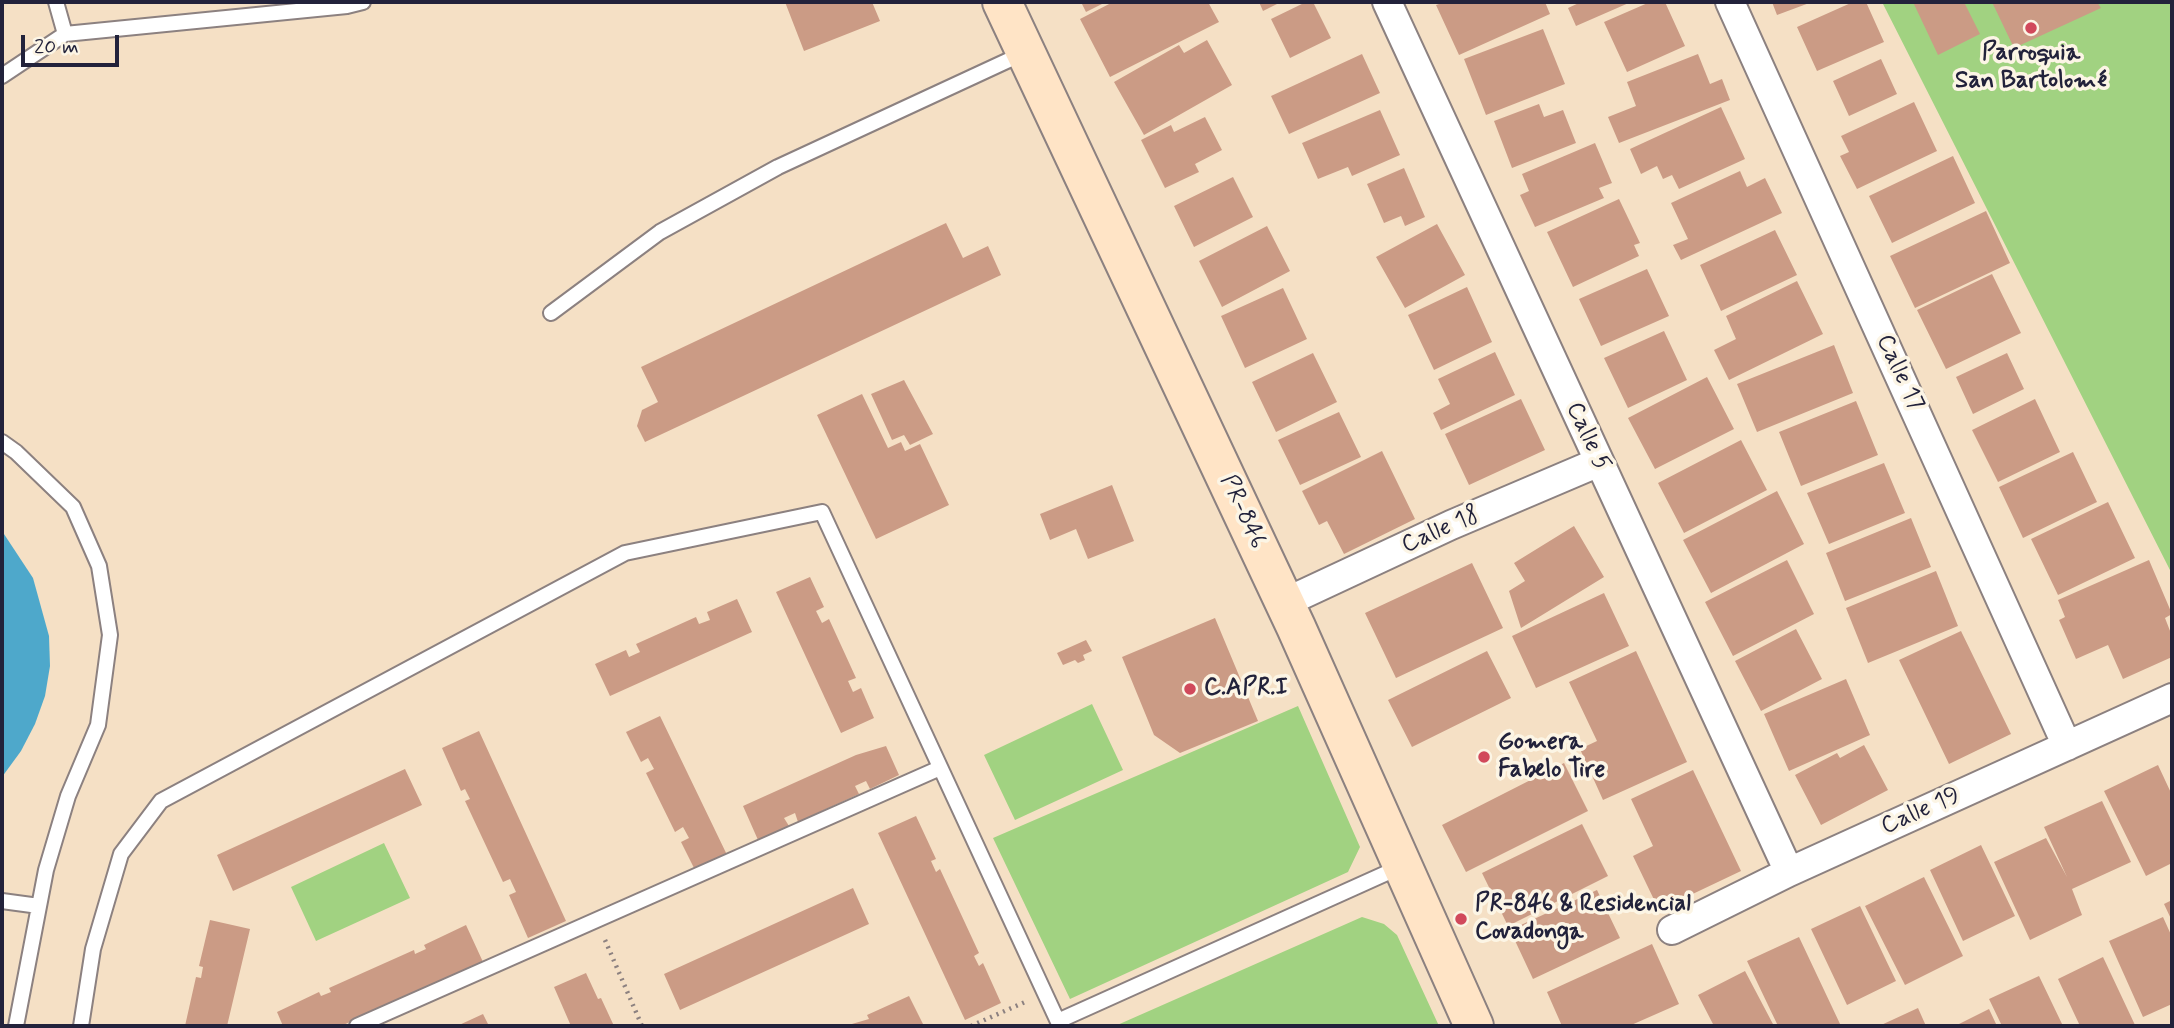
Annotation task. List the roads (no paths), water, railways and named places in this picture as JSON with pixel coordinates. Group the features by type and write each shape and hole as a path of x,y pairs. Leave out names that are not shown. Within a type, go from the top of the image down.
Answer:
{"street":[{"name":"PR-846","path":"1002,2 1405,865 1474,1026"},
{"name":"Calle 5","path":"1387,2 1789,872"},
{"name":"Calle 17","path":"1730,2 2067,746"},
{"name":"Calle 18","path":"1284,603 1451,525 1599,462"},
{"name":"Calle 19","path":"1672,930 1789,872 2172,698"}],"lane":[{"path":"56,2 65,34"},
{"path":"2,76 65,34 347,6 363,2"},
{"path":"551,313 660,232 778,167 1026,53"},
{"path":"2,442 73,507 99,566 110,635 98,725 68,796 39,906 16,1026"},
{"path":"80,1026 93,949 121,854 162,801 625,553 822,512 1059,1024 1405,865"},
{"path":"357,1026 940,768"},
{"path":"2,901 39,906"}],"water":[{"path":"2,531 33,578 49,636 50,666 45,696 35,724 21,751 2,777"}],"place":[{"name":"Parroquia San Bartolomé","path":"2031,28"},
{"name":"C.APR.I","path":"1190,689"},
{"name":"Gomera Fabelo Tire","path":"1484,757"},
{"name":"PR-846 & Residencial Covadonga","path":"1461,919"}]}
